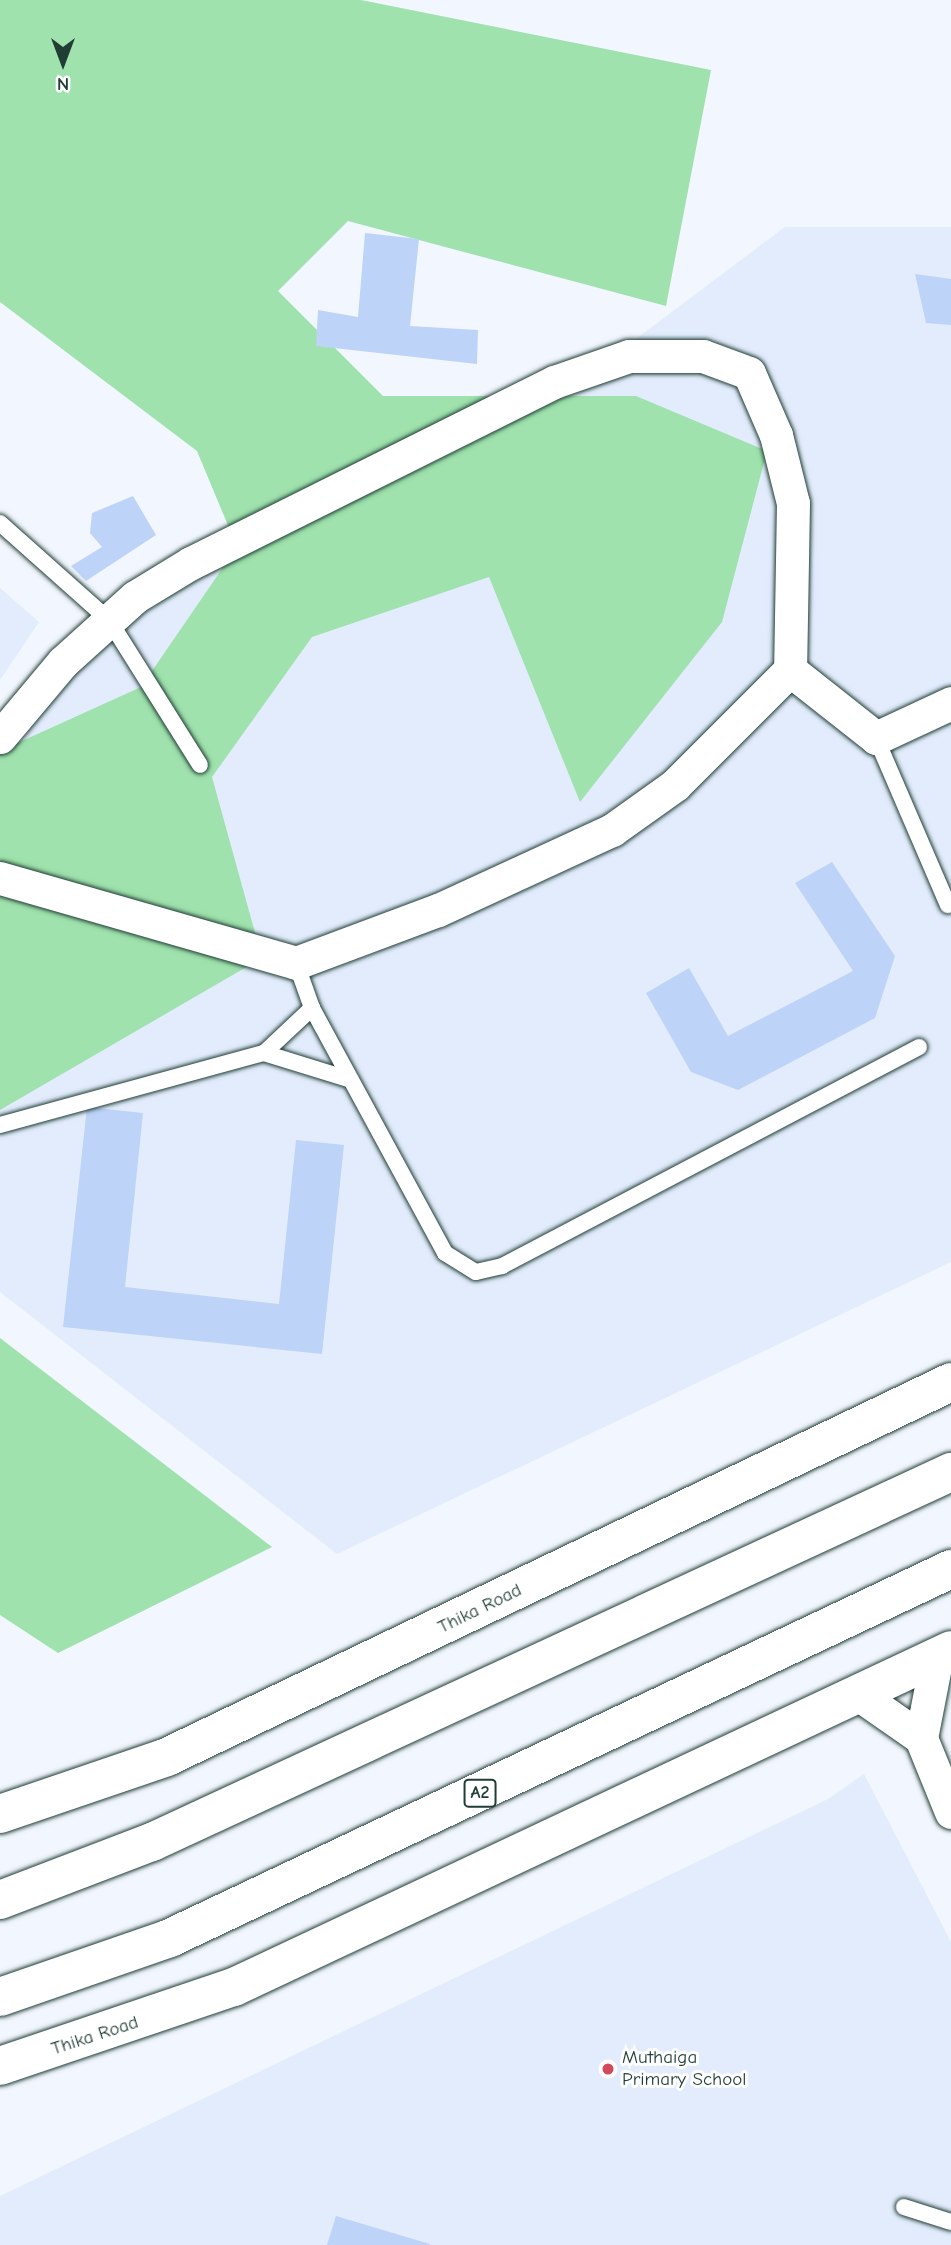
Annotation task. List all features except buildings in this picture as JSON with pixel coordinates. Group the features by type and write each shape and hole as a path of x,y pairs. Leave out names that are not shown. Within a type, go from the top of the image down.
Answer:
{"main road":[{"name":"Thika Road","path":"0,1814 167,1756 951,1381"},
{"path":"0,1900 152,1842 951,1472"},
{"name":"A2","path":"0,1997 170,1938 951,1569"},
{"name":"Thika Road","path":"0,2066 234,1987 944,1653"}],"street":[{"path":"0,737 63,662 108,620 191,563 554,382 629,356 703,356 749,373 776,435 793,503 790,670 674,785 612,830 426,916 296,963 0,877"},
{"path":"790,670 876,738 951,703"},
{"path":"922,1738 944,1653"},
{"path":"858,1694 922,1738 951,1812"}],"lane":[{"path":"0,523 108,620 200,765"},
{"path":"876,738 947,905"},
{"path":"296,963 312,1008 445,1253 476,1272 502,1266 919,1047"},
{"path":"0,1125 264,1053 312,1008"},
{"path":"264,1053 351,1080"},
{"path":"904,2207 951,2222"}],"shaded area":[{"path":"785,227 951,227 951,1262 337,1554 0,1292 0,781 43,707 137,605 576,384"},
{"path":"0,588 39,622 0,680"},
{"name":"Muthaiga Primary School","path":"864,1774 951,1942 951,2245 0,2245 0,2196 828,1799"}],"green space":[{"path":"0,0 361,0 711,70 666,306 348,221 278,291 383,396 636,396 767,451 722,622 580,802 489,577 312,637 212,777 262,958 0,1110 0,751 141,687 237,547 197,451 0,302"},
{"path":"0,1338 272,1547 58,1653 0,1615"}],"place":[{"name":"Muthaiga Primary School","path":"608,2069"}]}
